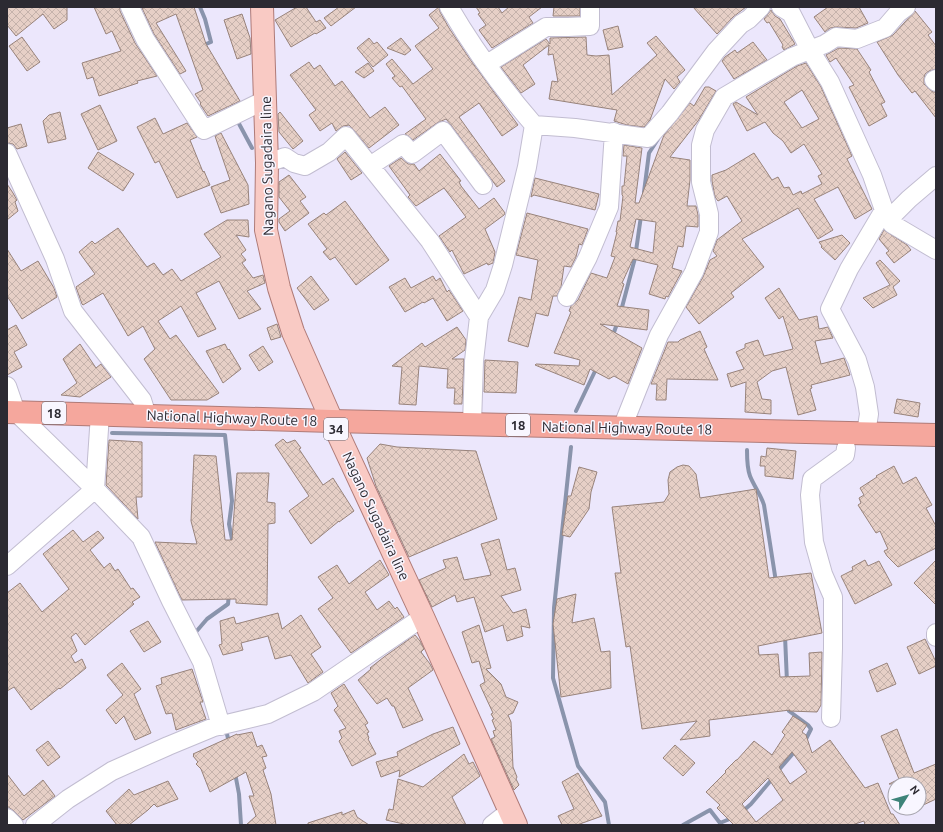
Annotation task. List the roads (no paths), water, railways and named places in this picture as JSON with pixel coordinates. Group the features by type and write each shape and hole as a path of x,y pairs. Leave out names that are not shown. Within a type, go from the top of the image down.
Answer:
{"highway":[{"name":"National Highway Route 18","path":"12,412 936,435"}],"main road":[{"name":"Nagano Sugadaira line","path":"262,7 267,163 266,230 279,288 293,332 332,421 423,616 513,818"}],"street":[{"path":"130,7 145,39 204,130 265,100"},
{"path":"449,7 487,64 534,125 527,166 503,265 495,290 479,317 474,361 472,424"},
{"path":"487,64 546,27 590,26 590,7"},
{"path":"781,7 791,13 810,50 830,82 872,175 886,214 892,224 902,231 927,243 936,250"},
{"path":"622,428 659,335 694,272 709,232 709,214 701,182 701,144 705,130 724,97 792,57 825,44 836,37 857,39 885,28 898,13 906,7"},
{"path":"534,125 614,132 648,138 670,113 716,51 751,17"},
{"path":"936,79 934,80 936,82"},
{"path":"370,166 403,144 412,154 443,131 483,184"},
{"path":"567,297 588,257 609,207 614,132"},
{"path":"267,163 285,157 294,163 305,166 328,152 346,136 430,241 479,317"},
{"path":"7,153 55,259 73,311 142,400 147,416"},
{"path":"866,433 869,414 865,387 857,360 830,309 849,268 886,214 909,199 936,176"},
{"path":"7,386 12,412 95,489 141,537 202,662 221,726"},
{"path":"7,566 95,489 100,414"},
{"path":"831,718 834,648 833,597 823,574 814,542 810,495 812,479 845,455 846,448"},
{"path":"35,825 68,800 112,771 168,746 221,726 268,714 313,692 423,616"},
{"path":"936,633 936,637"},
{"path":"7,818 14,825"},
{"path":"492,825 513,818"}],"waterway":[{"path":"200,7 211,42 201,46"},
{"path":"237,120 252,148"},
{"path":"644,192 649,153 658,139"},
{"path":"621,311 635,258 641,216"},
{"path":"613,335 618,321"},
{"path":"576,411 597,367"},
{"path":"112,433 225,435 232,501 229,524 233,544"},
{"path":"571,447 554,608 553,678 578,766 605,802 609,825"},
{"path":"747,450 749,473 764,505 776,582"},
{"path":"195,635 207,619 228,604 229,594"},
{"path":"785,636 787,682"},
{"path":"788,706 789,711 811,729 805,741"},
{"path":"227,734 229,743"},
{"path":"777,772 796,750"},
{"path":"235,773 239,794 241,825"},
{"path":"743,811 751,804 773,778"},
{"path":"683,825 710,810 720,823 732,818"}]}
